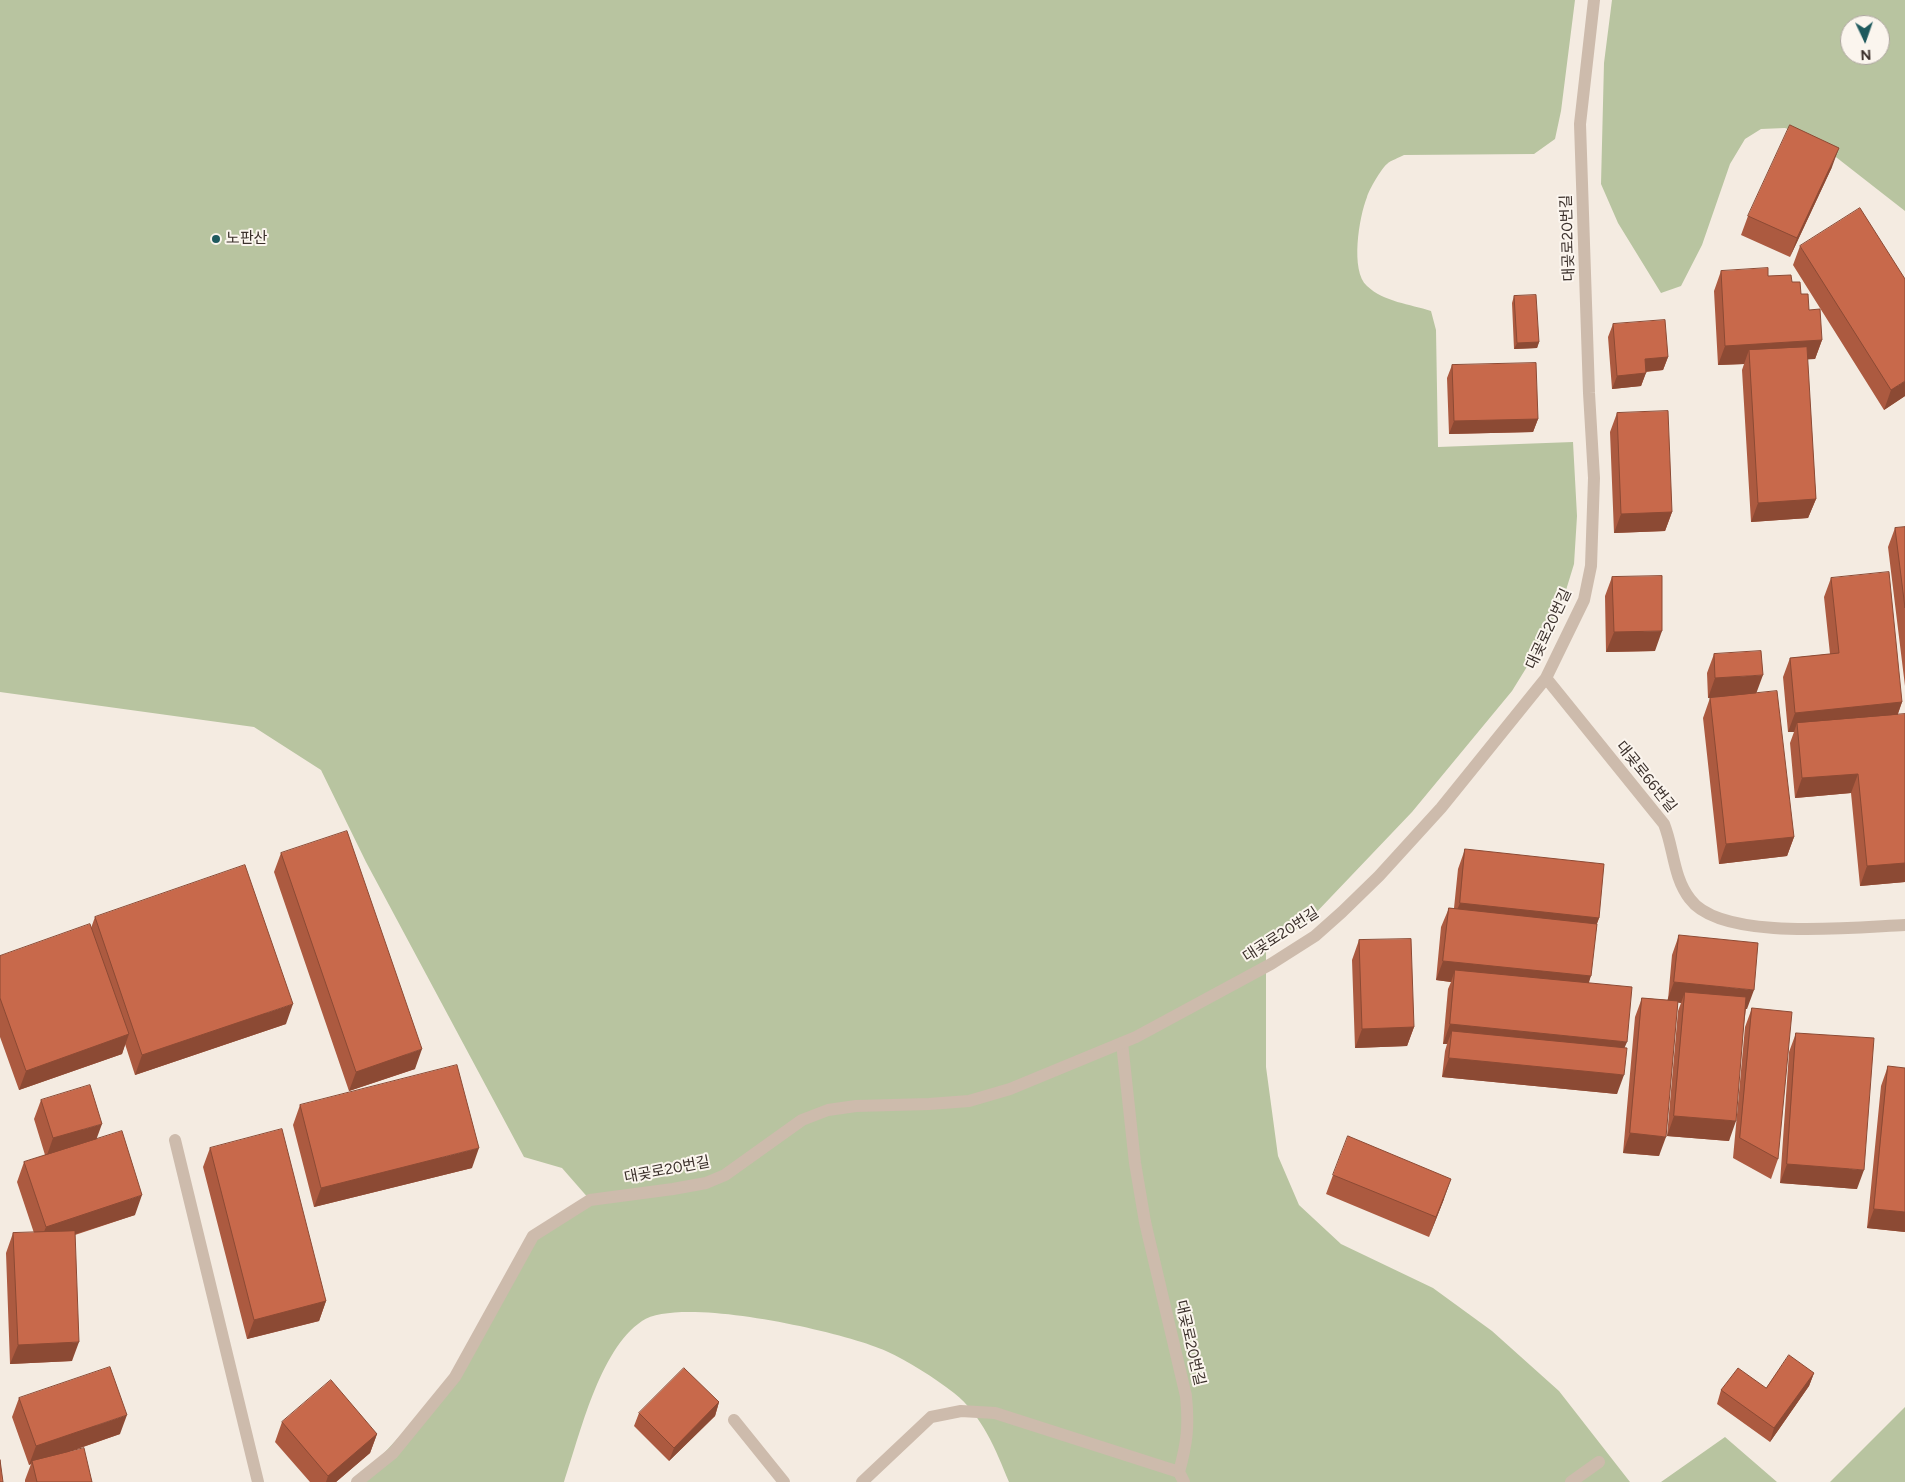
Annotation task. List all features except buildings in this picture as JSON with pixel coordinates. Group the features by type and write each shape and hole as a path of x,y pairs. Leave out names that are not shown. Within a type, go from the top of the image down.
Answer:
{"street":[{"name":"대곶로20번길","path":"358,1482 393,1453 455,1377 533,1236 590,1200 706,1183 725,1175 802,1120 828,1110 856,1106 969,1101 1010,1089 1122,1043 1270,964 1315,936 1342,912 1411,843 1546,678 1584,600 1591,566 1594,478 1589,393 1580,124 1594,0"},
{"name":"대곶로66번길","path":"1546,678 1664,824 1670,840 1680,882 1691,901 1704,911 1729,922 1760,927 1796,929 1905,925"},
{"name":"대곶로20번길","path":"862,1482 931,1416 961,1411 995,1413 1181,1477 1189,1423 1186,1396 1145,1222 1135,1163 1122,1043"},
{"path":"175,1140 258,1482"},
{"path":"734,1420 784,1482"},
{"path":"1571,1482 1599,1462"}],"green space":[{"path":"0,0 1575,0 1561,111 1555,139 1534,154 1404,155 1391,161 1384,167 1367,197 1361,217 1357,257 1362,279 1367,286 1381,296 1431,311 1436,330 1438,447 1573,442 1577,516 1574,564 1563,600 1541,644 1512,691 1412,812 1310,919 1266,952 1266,1067 1278,1156 1299,1205 1341,1244 1433,1288 1492,1331 1559,1391 1630,1482 1009,1482 987,1434 973,1412 954,1393 904,1360 865,1343 801,1326 725,1314 691,1312 662,1314 642,1321 627,1334 614,1352 593,1395 564,1482 357,1482 455,1377 533,1236 590,1200 562,1168 524,1157 366,862 321,770 254,727 0,692"},
{"path":"1612,0 1905,0 1905,211 1809,136 1785,128 1761,129 1745,139 1730,164 1702,245 1681,286 1661,293 1618,223 1601,184 1604,63"},
{"path":"1905,1407 1905,1482 1830,1482"},
{"path":"1725,1437 1777,1482 1661,1482"}],"place":[{"name":"노판산","path":"216,239"}]}
